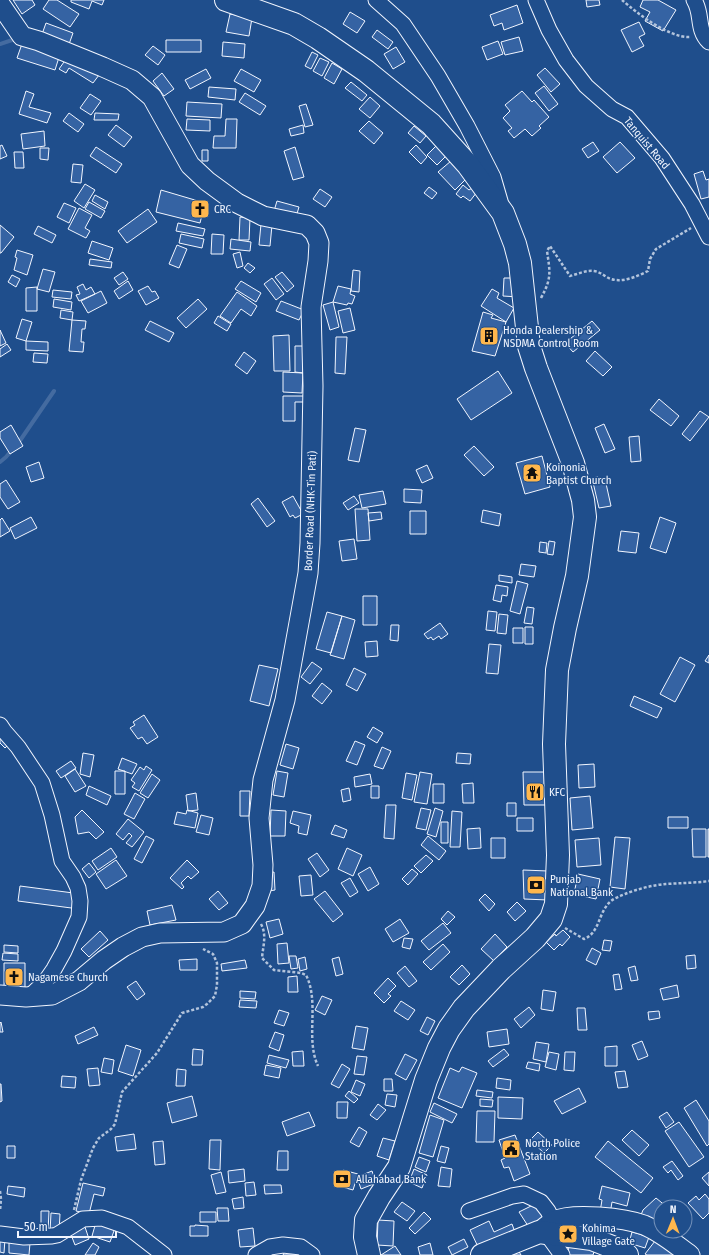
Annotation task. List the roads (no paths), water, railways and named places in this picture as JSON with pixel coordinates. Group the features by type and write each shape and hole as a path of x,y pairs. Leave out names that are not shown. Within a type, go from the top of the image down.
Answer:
{"highway":[{"path":"226,0 294,24 318,38 366,71 431,124 468,165 503,213 516,244 520,263 530,346 536,368 573,464 583,500 585,517 576,576 557,670 554,744 558,854 556,904 551,919 535,938 501,969 464,1008 449,1029 439,1048 426,1080 399,1167 366,1220 365,1237 369,1255"},
{"path":"482,1255 546,1228 592,1240 622,1251 627,1255"}],"main road":[{"name":"Border Road (NHK-Tin Pati)","path":"0,4 22,36 39,41 132,80 152,97 190,164 207,181 236,203 263,216 307,225 315,233 319,243 311,307 313,386 308,573 286,700 263,780 259,818 263,865 262,886 255,906 242,924 224,932 160,933 142,937 123,947 104,960 79,981 52,995 0,995"},
{"path":"546,1228 567,1216 608,1218 643,1225 658,1233 690,1255"}],"street":[{"path":"376,0 403,24 438,76 468,126 493,177 503,213"},
{"name":"Tanquist Road","path":"536,0 549,30 566,60 586,86 612,109 627,117 662,158 692,204 709,237"},
{"path":"694,0 700,29 706,39"},
{"path":"0,724 4,731 23,753 42,783 52,815 62,861 73,877 78,888 80,901 79,917 64,951 45,982 30,996"},
{"path":"469,1211 512,1196 524,1194 541,1202 548,1211 546,1228 562,1255"},
{"path":"0,1234 24,1237 52,1236 83,1219 102,1218 128,1227 164,1255"},
{"path":"256,1255 270,1247 283,1244 301,1248 312,1255"}],"waterway":[{"path":"0,44 18,38"},
{"path":"17,445 54,391"},
{"path":"0,462 12,450"}],"place":[{"name":"CRC","path":"200,209"},
{"name":"Honda Dealership & NSDMA Control Room","path":"489,336"},
{"name":"Koinonia Baptist Church","path":"532,473"},
{"name":"KFC","path":"535,792"},
{"name":"Punjab National Bank","path":"536,885"},
{"name":"Nagamese Church","path":"14,977"},
{"name":"North Police Station","path":"511,1149"},
{"name":"Allahabad Bank","path":"342,1179"},
{"name":"Kohima Village Gate","path":"568,1234"}]}
